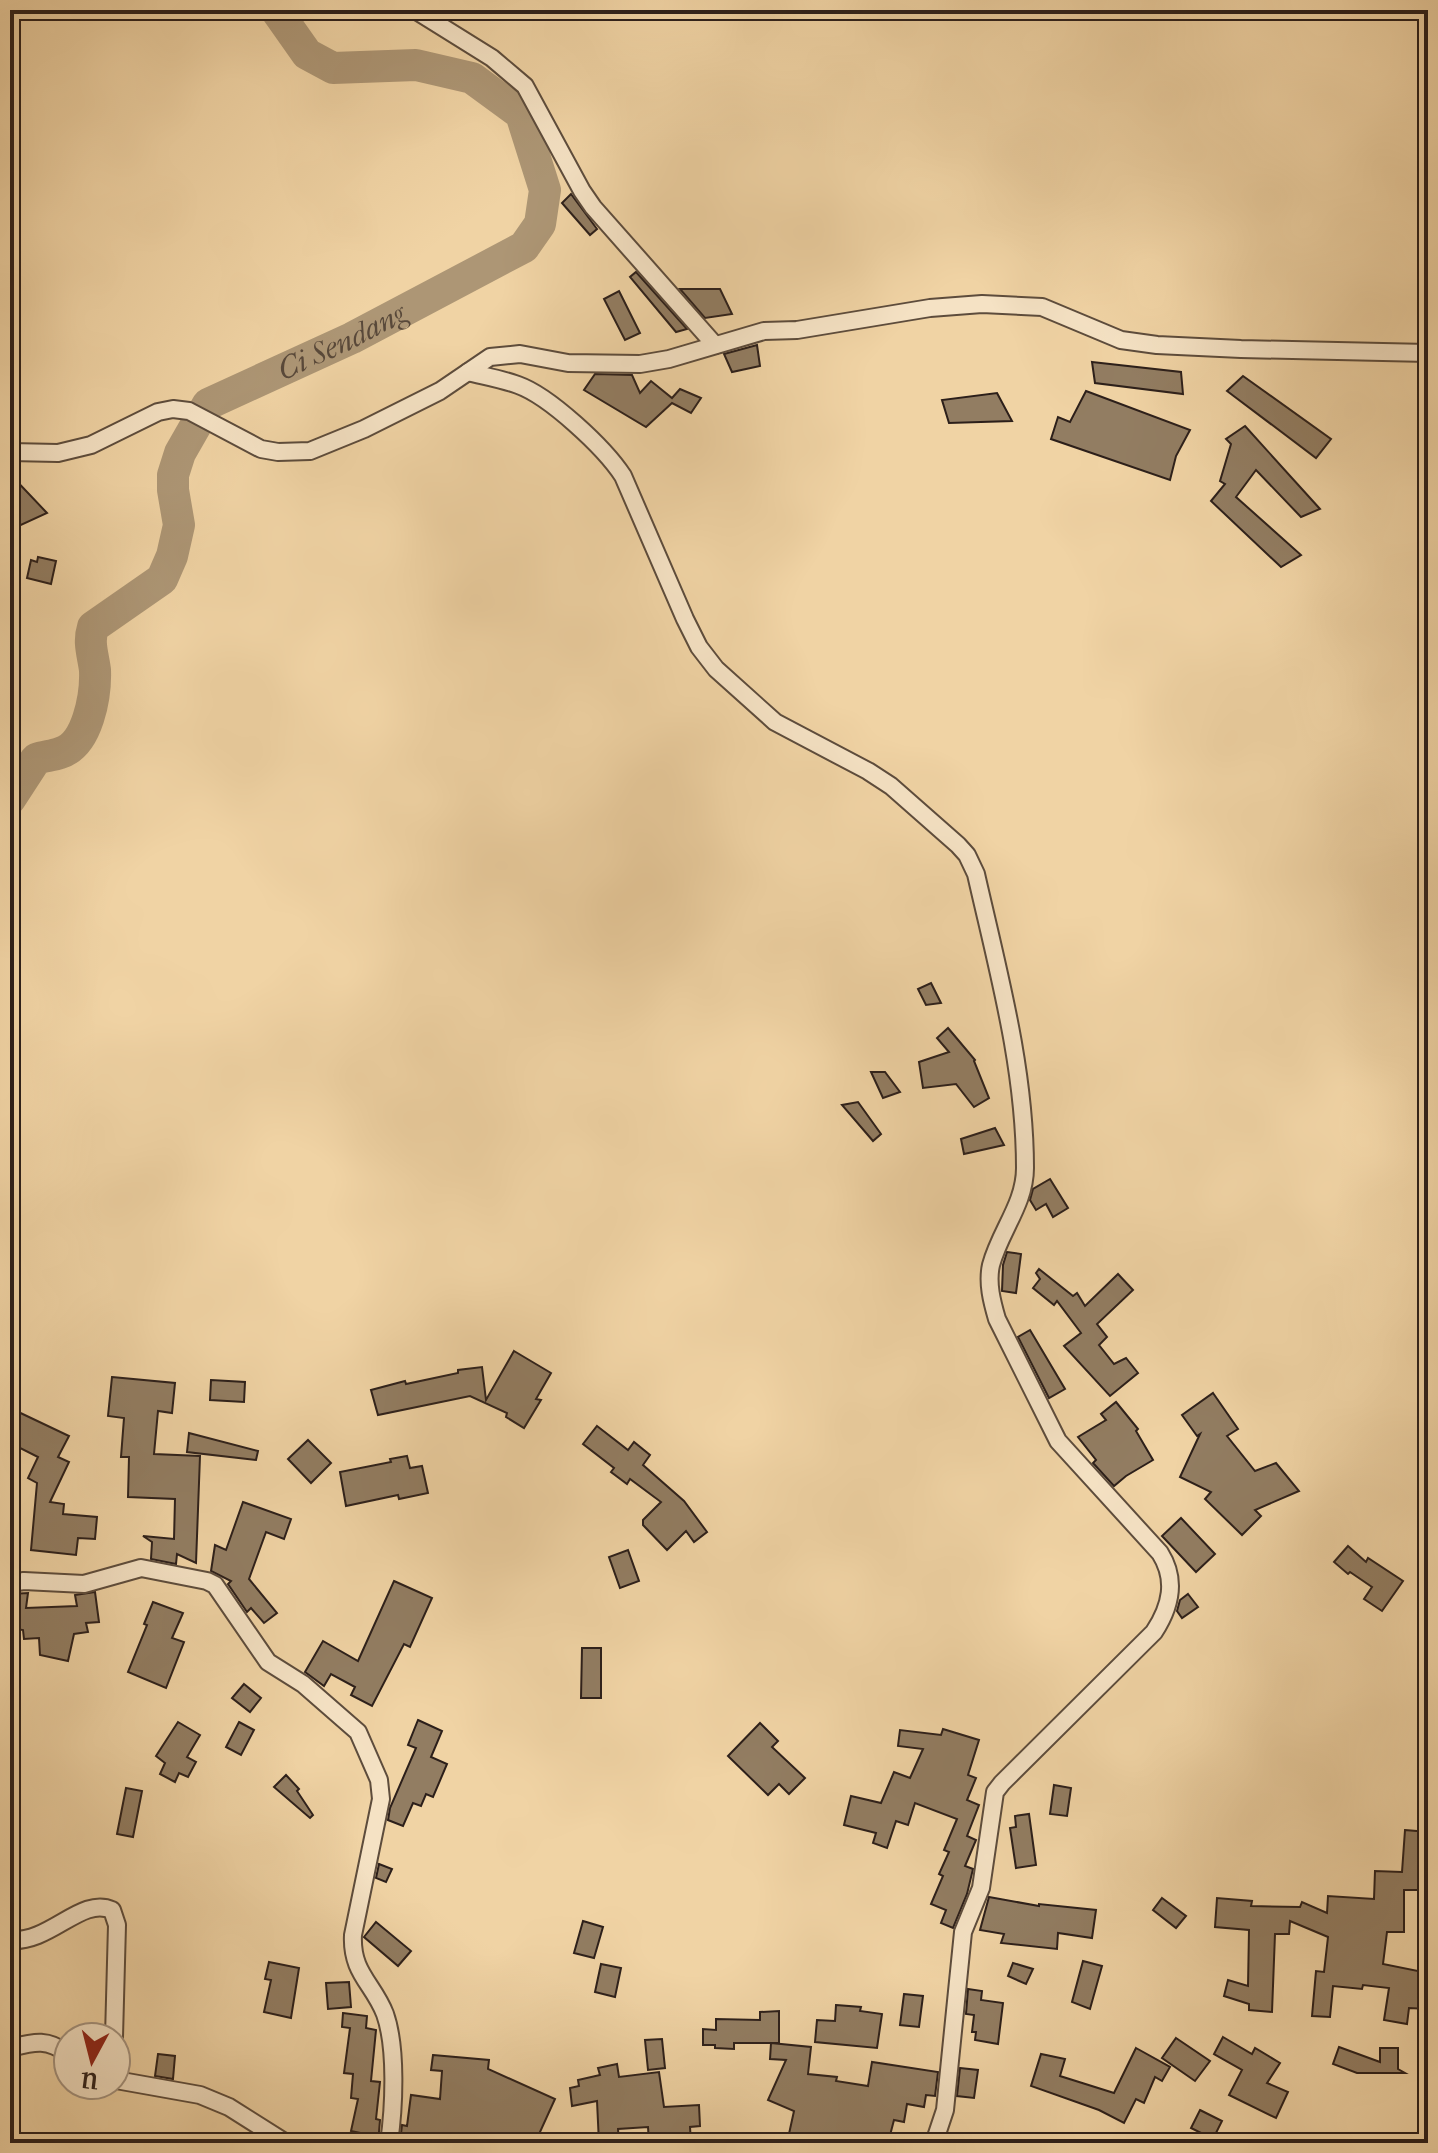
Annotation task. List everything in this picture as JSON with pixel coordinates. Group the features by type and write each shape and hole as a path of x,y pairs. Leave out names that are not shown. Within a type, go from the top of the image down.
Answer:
{"street":[{"path":"415,10 492,58 525,86 593,207 715,345"},
{"path":"10,452 58,453 91,445 158,412 173,409 189,411 261,449 310,451 364,429 440,391 490,357 503,354 568,363 640,364 669,359 764,331 797,330 930,308 982,304 1042,307 1121,340 1157,345 1428,353"},
{"path":"468,372 517,384 533,392 613,460 623,476 685,619 699,647 716,669 775,722 891,786 967,855 976,874 1017,1057 1025,1157 1022,1193 990,1267 992,1302 997,1319 1058,1441 1141,1531 1169,1567 1170,1599 1164,1617 1154,1632 995,1792 981,1888 963,1932 945,2110 934,2143"},
{"path":"10,1583 84,1584 141,1568 207,1581 221,1591 268,1662 303,1684 358,1732 379,1780 381,1799 353,1935 354,1954 358,1970 384,2013 388,2028 394,2097 389,2143"},
{"path":"10,1940 22,1941 41,1936 89,1907 112,1910 117,1925 114,2021"},
{"path":"10,2048 44,2041 52,2045"},
{"path":"132,2083 212,2099 286,2143"}],"building":[{"path":"571,194 597,229 590,235 562,203"},
{"path":"636,272 687,329 676,332 630,277"},
{"path":"680,289 720,289 732,314 705,318"},
{"path":"619,291 640,333 625,340 604,299"},
{"path":"757,345 760,366 732,372 724,354"},
{"path":"1092,362 1181,372 1183,394 1095,383"},
{"path":"595,374 632,375 640,393 651,381 672,398 680,389 701,398 691,413 672,403 646,427 584,390"},
{"path":"1243,376 1331,439 1316,458 1227,391"},
{"path":"1086,391 1190,430 1176,456 1170,480 1051,439 1058,417 1070,422"},
{"path":"997,393 1012,421 949,423 942,400"},
{"path":"1245,426 1320,509 1301,517 1256,470 1236,497 1301,555 1281,567 1211,501 1225,484 1220,481 1231,444 1226,439"},
{"path":"10,474 47,513 10,530"},
{"path":"38,557 56,561 51,584 27,578 31,560 37,562"},
{"path":"931,983 941,1003 926,1005 918,989"},
{"path":"948,1028 975,1060 989,1098 974,1107 956,1084 923,1088 919,1062 949,1052 937,1038"},
{"path":"871,1072 885,1072 900,1092 883,1098"},
{"path":"858,1102 881,1134 873,1141 842,1105"},
{"path":"995,1128 1004,1145 964,1154 961,1139"},
{"path":"1050,1179 1068,1208 1053,1217 1046,1204 1036,1210 1030,1200 1033,1189"},
{"path":"1007,1252 1021,1254 1016,1293 1002,1291"},
{"path":"1039,1269 1073,1296 1077,1293 1085,1306 1118,1274 1133,1290 1097,1324 1107,1337 1099,1345 1114,1364 1126,1358 1138,1373 1110,1396 1064,1346 1081,1333 1057,1301 1054,1305 1033,1288 1040,1279 1036,1273"},
{"path":"1030,1330 1065,1389 1049,1398 1018,1337"},
{"path":"514,1351 551,1373 536,1399 541,1400 524,1428 506,1417 507,1413 470,1396 378,1415 371,1390 458,1373 458,1370 482,1367 486,1400"},
{"path":"112,1377 175,1383 172,1413 158,1411 154,1454 200,1456 196,1563 177,1554 176,1564 151,1559 152,1542 143,1536 174,1539 175,1499 128,1497 129,1457 121,1457 124,1418 108,1416"},
{"path":"211,1380 245,1382 244,1402 210,1400"},
{"path":"1213,1393 1238,1429 1227,1436 1255,1471 1276,1463 1299,1491 1255,1510 1261,1516 1242,1535 1205,1499 1211,1492 1180,1477 1200,1434 1197,1436 1182,1415"},
{"path":"1116,1402 1138,1429 1136,1431 1153,1460 1114,1486 1093,1463 1096,1460 1078,1437 1106,1420 1101,1414"},
{"path":"10,1408 69,1436 58,1457 69,1462 50,1502 64,1504 63,1514 97,1517 95,1539 78,1538 76,1555 31,1550 37,1483 28,1478 38,1457 10,1443"},
{"path":"597,1426 628,1450 634,1442 650,1455 643,1465 684,1501 707,1532 694,1542 686,1531 667,1550 643,1525 643,1520 661,1502 630,1479 627,1484 611,1472 614,1468 583,1444"},
{"path":"189,1433 258,1451 256,1460 187,1452"},
{"path":"308,1440 331,1463 311,1483 288,1459"},
{"path":"407,1456 410,1468 422,1466 428,1493 399,1499 398,1495 346,1506 340,1472"},
{"path":"243,1502 291,1519 284,1539 266,1532 249,1579 277,1613 264,1623 251,1608 247,1612 228,1584 231,1581 211,1571 215,1545 226,1550"},
{"path":"1181,1518 1215,1554 1196,1572 1162,1536"},
{"path":"1348,1546 1366,1562 1368,1558 1403,1581 1382,1611 1364,1599 1372,1587 1334,1562"},
{"path":"628,1550 639,1581 620,1588 609,1557"},
{"path":"394,1581 432,1598 410,1647 404,1644 372,1706 351,1695 355,1687 331,1674 324,1686 305,1672 323,1641 358,1661"},
{"path":"95,1592 99,1622 86,1623 88,1632 74,1634 68,1661 40,1655 39,1638 24,1639 23,1630 10,1628 11,1594 28,1593 26,1608 77,1606 75,1595"},
{"path":"1188,1594 1198,1607 1182,1618 1177,1611 1180,1600"},
{"path":"153,1602 183,1613 172,1638 184,1642 166,1688 128,1672"},
{"path":"582,1648 601,1648 601,1698 581,1698"},
{"path":"244,1684 261,1698 250,1712 232,1698"},
{"path":"418,1720 442,1731 431,1757 447,1764 433,1797 426,1794 421,1806 413,1803 403,1826 388,1820 390,1808 416,1748 408,1745"},
{"path":"178,1722 200,1735 187,1757 196,1762 188,1777 179,1773 175,1782 160,1774 165,1763 156,1756"},
{"path":"239,1722 254,1730 241,1755 226,1747"},
{"path":"760,1723 778,1741 772,1747 805,1778 789,1794 779,1784 768,1795 728,1756"},
{"path":"943,1729 979,1740 968,1775 976,1778 967,1800 979,1805 967,1836 976,1840 965,1866 973,1869 953,1928 941,1923 946,1910 931,1904 949,1852 944,1850 957,1819 915,1803 908,1825 896,1821 887,1848 873,1843 876,1833 844,1825 851,1796 881,1803 894,1772 910,1778 923,1749 898,1746 900,1730 941,1735"},
{"path":"286,1775 299,1789 297,1791 313,1815 310,1818 274,1787"},
{"path":"1054,1785 1071,1788 1067,1816 1050,1814"},
{"path":"126,1788 142,1791 133,1837 117,1834"},
{"path":"1029,1814 1036,1865 1016,1868 1010,1828 1016,1827 1015,1816"},
{"path":"1405,1830 1428,1832 1428,1890 1404,1890 1404,1932 1387,1932 1383,1964 1428,1973 1428,2009 1409,2008 1407,2024 1384,2020 1389,1988 1333,1986 1330,2017 1312,2016 1316,1971 1324,1972 1328,1937 1290,1921 1289,1934 1275,1934 1272,2012 1249,2010 1249,2004 1224,1996 1228,1980 1248,1986 1249,1930 1215,1927 1217,1898 1252,1901 1251,1906 1300,1907 1302,1902 1327,1913 1328,1896 1374,1899 1375,1871 1402,1872"},
{"path":"379,1864 392,1869 386,1882 376,1878"},
{"path":"989,1897 1039,1906 1096,1910 1092,1938 1058,1933 1057,1949 1001,1943 1004,1934 980,1930"},
{"path":"1162,1898 1186,1916 1176,1928 1153,1910"},
{"path":"583,1921 603,1927 594,1958 574,1953"},
{"path":"376,1922 411,1951 398,1966 364,1937"},
{"path":"1083,1961 1102,1966 1090,2009 1072,2002"},
{"path":"269,1962 299,1968 291,2018 264,2012 271,1980 265,1979"},
{"path":"1013,1963 1033,1969 1026,1984 1008,1976"},
{"path":"601,1964 621,1968 615,1997 595,1992"},
{"path":"349,1982 351,2007 328,2009 326,1983"},
{"path":"968,1989 982,1991 981,2000 1003,2003 998,2044 975,2040 976,2032 972,2032 974,2015 966,2014"},
{"path":"904,1994 923,1996 919,2027 900,2025"},
{"path":"836,2005 861,2007 860,2011 882,2014 877,2048 815,2042 817,2020 835,2021"},
{"path":"779,2011 779,2043 734,2043 734,2049 703,2045 703,2029 716,2030 716,2019 760,2020 760,2012"},
{"path":"343,2013 367,2016 366,2028 376,2030 371,2081 380,2082 376,2119 380,2120 378,2143 374,2143 375,2136 351,2131 358,2099 351,2098 353,2074 344,2073 350,2028 342,2027"},
{"path":"1223,2037 1252,2054 1255,2048 1280,2063 1267,2083 1288,2092 1276,2118 1229,2095 1242,2070 1214,2054"},
{"path":"1176,2038 1210,2061 1195,2081 1162,2058"},
{"path":"662,2039 665,2068 648,2070 645,2040"},
{"path":"771,2043 811,2047 808,2074 837,2077 836,2081 868,2086 872,2062 938,2072 935,2096 926,2095 924,2107 907,2104 904,2122 894,2120 888,2143 787,2143 794,2111 768,2100 786,2060 770,2059"},
{"path":"1339,2047 1380,2062 1380,2048 1398,2048 1398,2069 1405,2073 1357,2073 1333,2064"},
{"path":"1136,2048 1170,2067 1162,2081 1155,2077 1144,2103 1136,2099 1124,2123 1099,2110 1031,2086 1041,2054 1065,2059 1060,2076 1114,2093"},
{"path":"158,2054 175,2056 173,2079 155,2076"},
{"path":"433,2055 489,2060 488,2069 555,2099 535,2143 492,2143 492,2140 457,2138 456,2143 400,2143 402,2125 407,2126 411,2095 440,2099 442,2071 431,2070"},
{"path":"617,2064 619,2077 659,2072 664,2107 699,2105 700,2126 690,2127 691,2143 649,2143 648,2127 618,2129 619,2143 599,2143 597,2101 572,2106 570,2088 579,2086 578,2080 600,2075 598,2068"},
{"path":"960,2068 978,2070 974,2098 957,2096"},
{"path":"1200,2110 1222,2121 1213,2139 1191,2128"}],"waterway":[{"name":"Ci Sendang","path":"10,799 36,759 70,748 84,730 94,692 93,627 162,579 172,556 179,525 173,475 180,453 208,404 352,338 524,247 540,224 545,190 521,114 472,78 416,65 333,68 307,54 276,10"}]}
